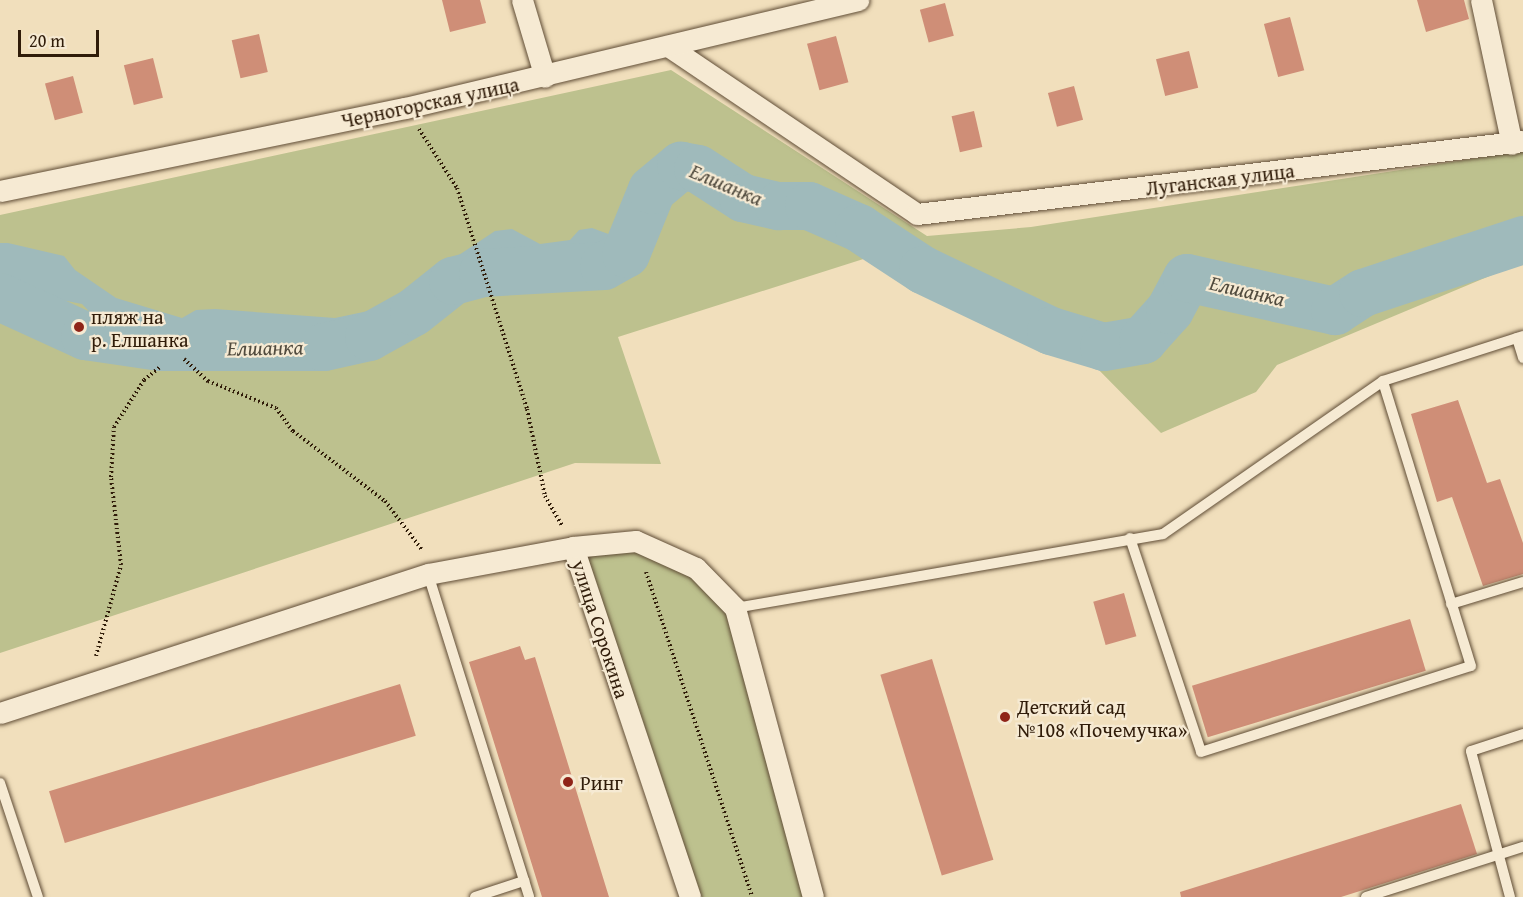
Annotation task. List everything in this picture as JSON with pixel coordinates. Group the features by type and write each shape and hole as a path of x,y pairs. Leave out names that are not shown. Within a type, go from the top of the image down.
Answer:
{"street":[{"path":"522,0 545,77"},
{"name":"Черногорская улица","path":"0,191 545,77 858,0"},
{"path":"1481,0 1518,143"},
{"name":"Луганская улица","path":"668,46 917,214 1518,143"},
{"name":"улица Сорокина","path":"690,897 573,547 636,541 696,568 735,608 813,897"},
{"path":"0,713 428,574 573,547"}],"lane":[{"path":"735,608 1163,534 1383,381 1520,337 1523,358"},
{"path":"1130,538 1201,752 1471,666 1383,381"},
{"path":"428,574 529,897"},
{"path":"1452,604 1523,582"},
{"path":"1510,897 1471,751 1523,734"},
{"path":"0,783 38,897"},
{"path":"1366,897 1523,847"},
{"path":"475,897 524,881"}],"path":[{"path":"405,108 457,188 496,302 545,496 573,547"},
{"path":"184,359 208,381 276,408 293,431 385,501 422,550 428,574"},
{"path":"89,683 121,565 111,477 114,427 144,380 160,367"},
{"path":"636,541 752,897"}],"green space":[{"path":"671,70 927,236 1031,227 1523,151 1523,262 1277,365 1256,392 1161,433 1089,360 1011,309 898,248 618,337 661,464 575,463 0,653 0,215"},
{"path":"573,547 668,553 735,608 813,897 690,897"}],"water":[{"path":"592,228 625,240 622,251 604,266 540,278 516,268 469,283 445,305 410,320 336,341 283,341 274,350 214,360 191,337 161,346 117,340 82,304 0,288 0,243 8,243 64,256 75,270 116,298 182,318 196,310 215,309 335,318 401,304 434,287 456,257 495,231 512,229 540,244 570,240 579,230"}],"building":[{"path":"442,0 480,0 486,23 450,32"},
{"path":"1417,0 1464,0 1469,19 1426,32"},
{"path":"945,3 954,36 929,43 920,10"},
{"path":"1290,17 1304,70 1278,77 1264,24"},
{"path":"259,34 268,72 240,78 232,40"},
{"path":"836,36 848,82 819,90 807,44"},
{"path":"1189,51 1198,88 1165,96 1156,59"},
{"path":"153,58 163,98 134,105 124,65"},
{"path":"73,76 83,113 55,120 45,84"},
{"path":"1074,86 1083,120 1057,127 1048,93"},
{"path":"974,111 982,147 960,152 952,116"},
{"path":"1458,400 1487,483 1500,479 1523,543 1523,574 1483,586 1452,497 1437,502 1411,414"},
{"path":"1124,593 1136,636 1106,645 1093,602"},
{"path":"1410,619 1426,671 1208,737 1192,686"},
{"path":"520,646 525,660 535,657 609,897 542,897 469,662"},
{"path":"932,659 993,860 942,876 880,675"},
{"path":"400,684 416,736 65,843 49,791"},
{"path":"1461,804 1477,854 1341,897 1181,897 1180,892"}],"waterway":[{"name":"Елшанка","path":"0,297 85,336 160,347 324,347 369,337 414,312 453,281 483,273 604,266 626,254 652,190 681,166 698,169 743,198 779,206 809,206 859,228 923,270 1051,331 1104,347 1143,340 1170,310 1187,278 1335,311 1363,293 1523,240"}],"place":[{"name":"пляж на р. Елшанка","path":"79,327"},
{"name":"Детский сад №108 «Почемучка»","path":"1005,717"},
{"name":"Ринг","path":"568,782"}]}
